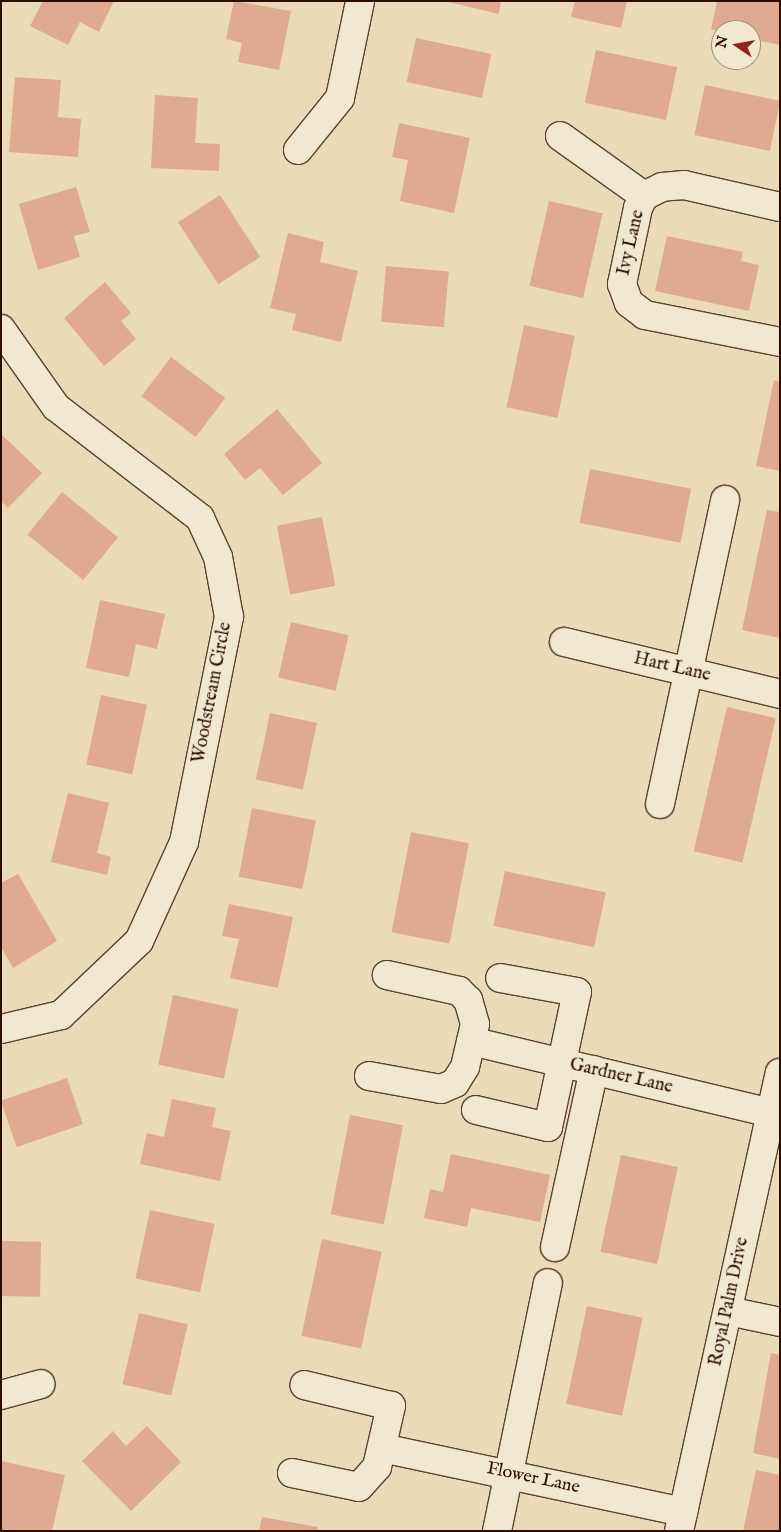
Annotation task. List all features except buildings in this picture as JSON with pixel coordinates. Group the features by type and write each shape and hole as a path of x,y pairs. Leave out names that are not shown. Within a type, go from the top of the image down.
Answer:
{"street":[{"path":"298,150 340,98 360,1"},
{"path":"560,136 644,196"},
{"name":"Ivy Lane","path":"780,207 684,186 662,187 644,196 622,284 629,303 645,315 780,342"},
{"name":"Woodstream Circle","path":"1,329 56,408 200,518 218,558 229,617 184,842 139,941 61,1015 1,1029"},
{"path":"660,804 725,500"},
{"name":"Hart Lane","path":"564,642 780,694"},
{"path":"369,1076 441,1089 454,1083 465,1067 471,1042 474,1013 459,991 387,975"},
{"path":"476,1110 548,1127 578,992 500,978"},
{"name":"Gardner Lane","path":"471,1042 771,1113"},
{"path":"555,1247 594,1070"},
{"name":"Royal Palm Drive","path":"681,1521 780,1073"},
{"path":"497,1531 548,1283"},
{"path":"728,1311 780,1322"},
{"path":"1,1395 42,1384"},
{"path":"292,1473 359,1487 377,1467 391,1406 304,1385"},
{"name":"Flower Lane","path":"382,1448 509,1474 681,1521"}]}
